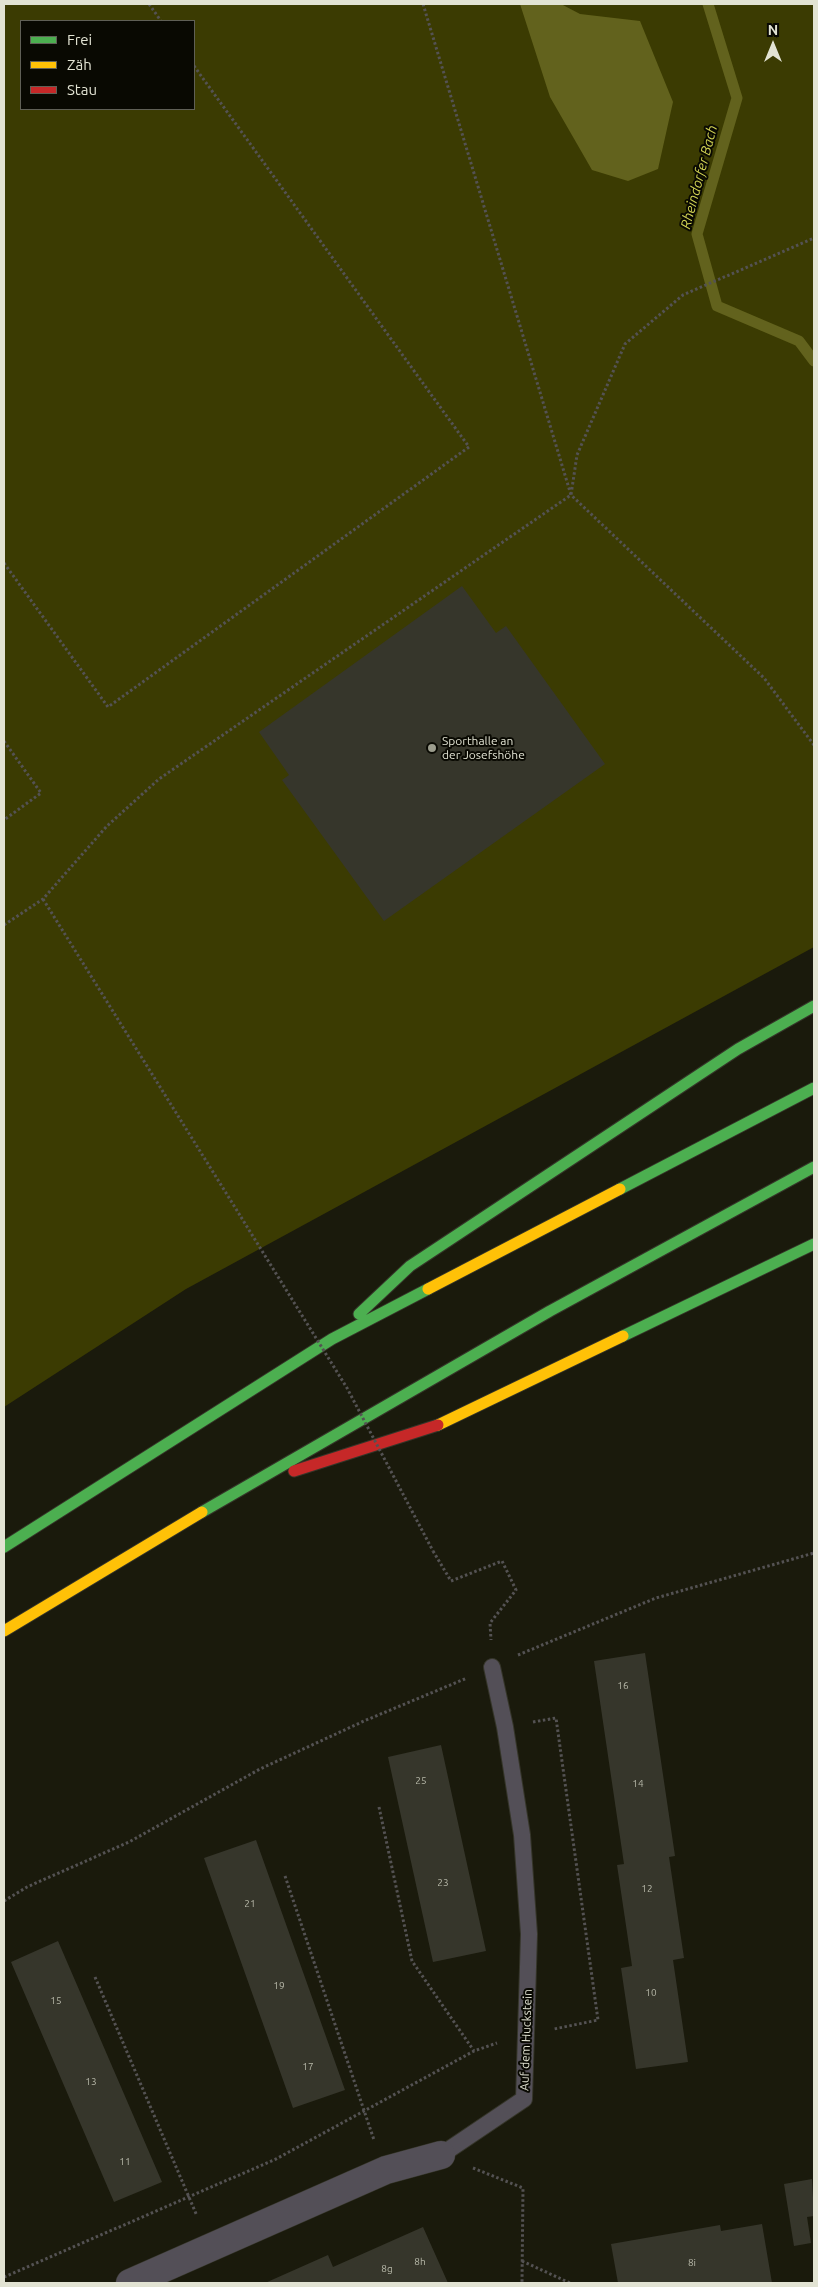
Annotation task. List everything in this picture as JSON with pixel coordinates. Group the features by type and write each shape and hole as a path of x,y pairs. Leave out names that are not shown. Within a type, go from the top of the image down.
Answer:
{"highway":[{"path":"332,1339 410,1266 738,1049 814,1006"},
{"path":"4,1547 332,1339 814,1088"},
{"path":"4,1631 240,1489 550,1312 811,1168"},
{"path":"240,1489 444,1423 814,1244"}],"street":[{"name":"Auf dem Huckstein","path":"130,2283 211,2249 386,2170 441,2156"}],"lane":[{"name":"Auf dem Huckstein","path":"441,2156 524,2099 529,1934 522,1835 505,1727 492,1667"}],"path":[{"path":"148,4 160,20"},
{"path":"423,4 572,495 764,678 814,745"},
{"path":"4,563 108,707 469,447 195,67"},
{"path":"4,925 43,899 107,826 159,779 572,495 577,455 625,344 683,295 814,238"},
{"path":"4,741 41,793 4,820"},
{"path":"43,899 347,1388 451,1582 502,1561 516,1590 490,1623 492,1667"},
{"path":"4,1901 27,1887 129,1842 260,1769 364,1721 573,1631 656,1598 814,1553"},
{"path":"6,2283 4,2277 276,2159 474,2051 526,2035 598,2020 556,1718 505,1727"},
{"path":"379,1807 412,1961 474,2051"},
{"path":"285,1876 363,2113 386,2170"},
{"path":"95,1977 211,2249"},
{"path":"441,2156 523,2188 522,2283"},
{"path":"522,2261 570,2283"}],"shaded area":[{"path":"4,4 814,4 814,947 186,1289 4,1407"},
{"path":"520,4 561,4 580,14 640,21 673,102 658,169 628,181 592,170 550,97"}],"building":[{"name":"Sporthalle an der Josefshöhe","path":"462,586 496,633 506,626 605,764 384,921 282,780 289,775 259,732"},
{"path":"645,1653 675,1856 669,1857 684,1958 673,1960 688,2062 636,2069 621,1968 632,1966 617,1865 624,1864 594,1661"},
{"path":"441,1745 486,1951 433,1962 388,1757"},
{"path":"256,1840 345,2090 293,2108 204,1858"},
{"path":"58,1941 162,2182 114,2202 11,1962"},
{"path":"812,2179 814,2216 807,2217 811,2243 794,2246 784,2184"},
{"path":"762,2224 772,2283 618,2283 611,2244 720,2225 721,2231"},
{"path":"423,2227 448,2283 265,2283 328,2255 333,2267"}],"waterway":[{"name":"Rheindorfer Bach","path":"708,4 737,98 697,234 717,306 799,341 814,361"}],"traffic: fast":[{"path":"359,1314 410,1266 738,1049 814,1006"},
{"path":"620,1189 814,1088"},
{"path":"202,1512 550,1311 814,1167"},
{"path":"623,1336 814,1244"},
{"path":"4,1547 332,1339 428,1289"}],"traffic: slow":[{"path":"428,1289 620,1189"},
{"path":"438,1425 623,1336"},
{"path":"4,1631 202,1512"}],"traffic: jam":[{"path":"294,1471 438,1425"}],"place":[{"name":"Sporthalle an der Josefshöhe","path":"432,748"}]}
